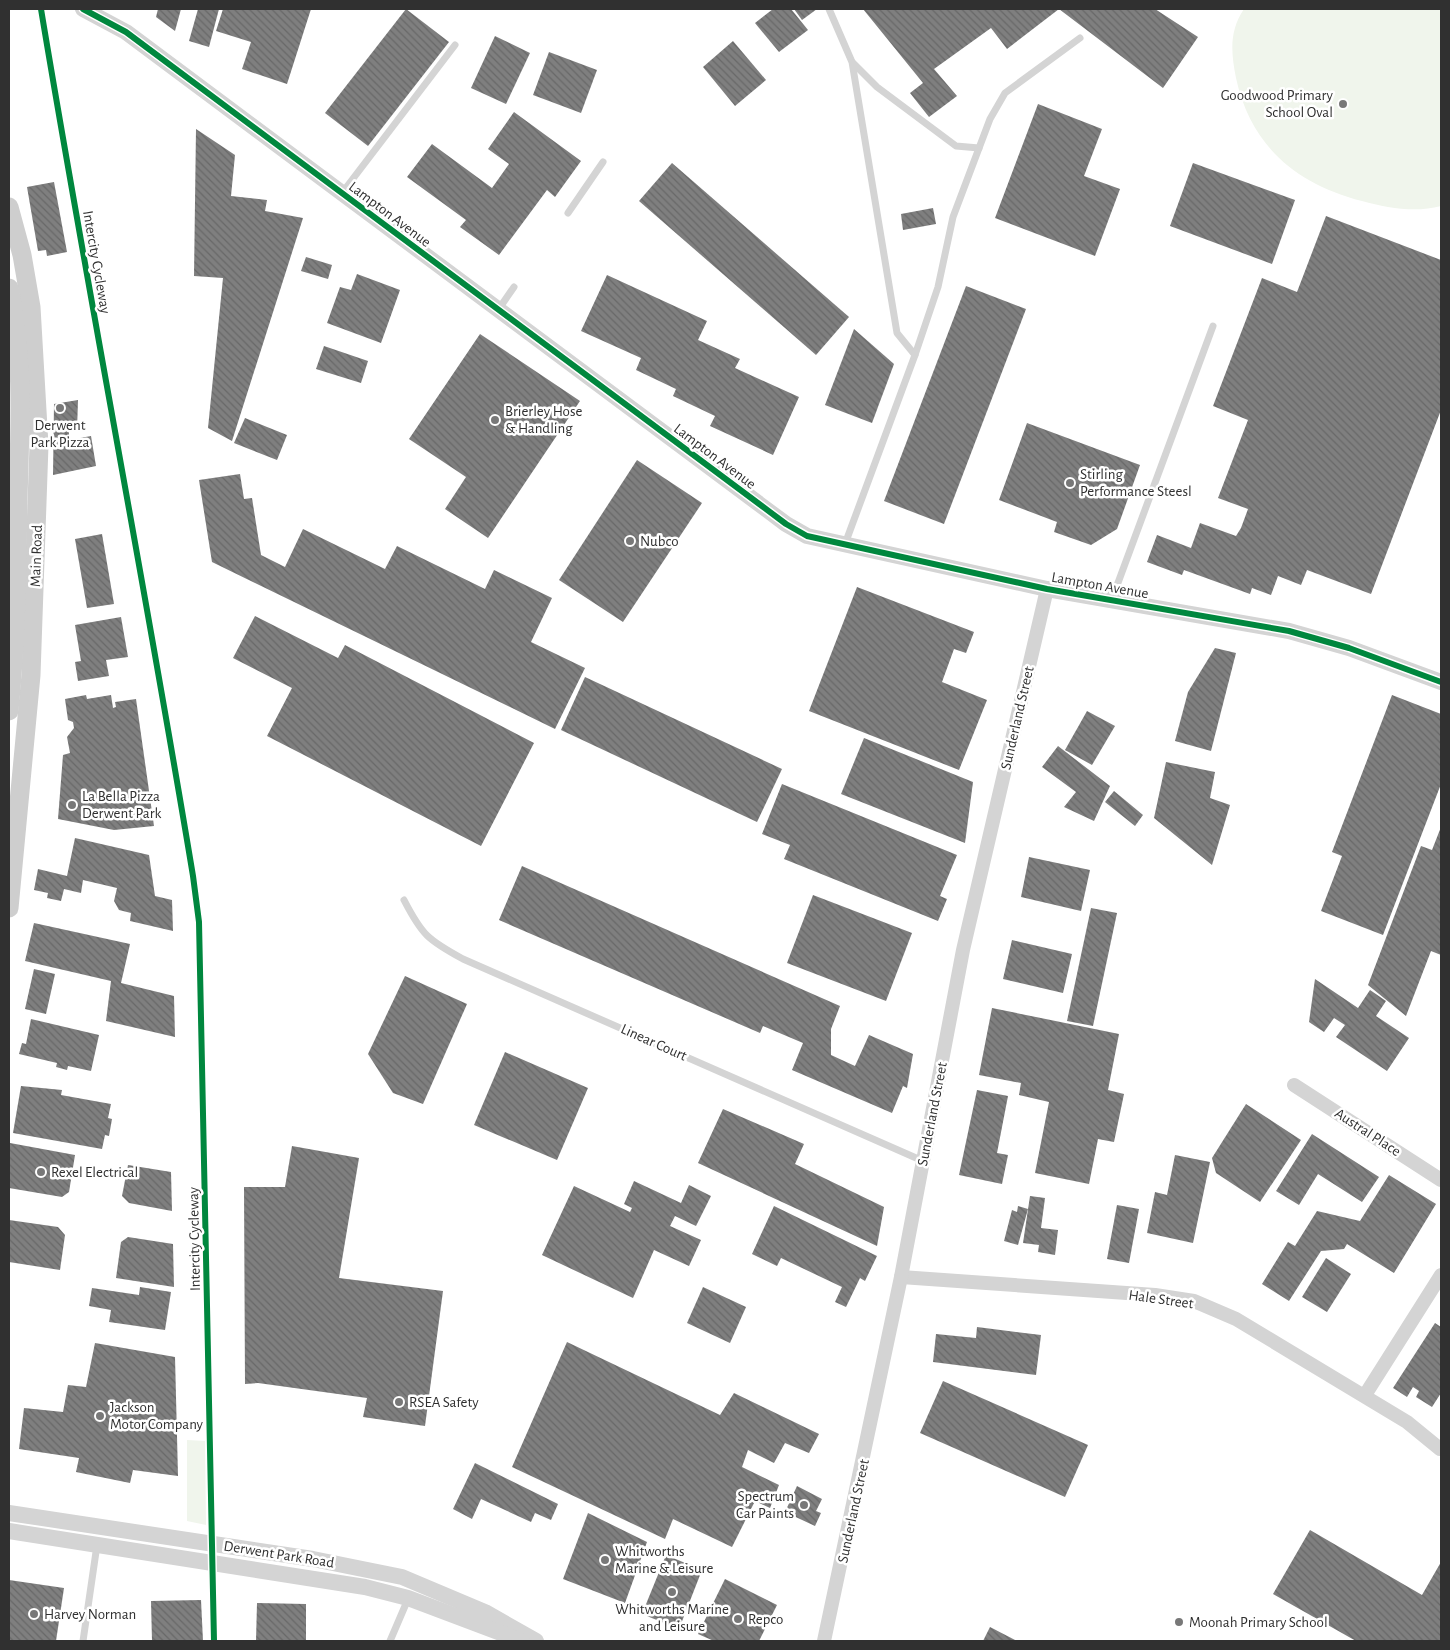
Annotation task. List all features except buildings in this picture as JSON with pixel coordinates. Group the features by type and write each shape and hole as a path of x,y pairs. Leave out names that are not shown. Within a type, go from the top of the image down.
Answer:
{"main road":[{"name":"Main Road","path":"9,207 22,255 31,307 22,393 13,545 12,625 17,675 9,711"},
{"name":"Main Road","path":"9,288 22,393 38,473 17,675 9,901"}],"street":[{"name":"Lampton Avenue","path":"83,9 126,32 786,524 807,536 1047,589 1289,631 1349,648 1441,682"},
{"name":"Lampton Avenue","path":"108,10 126,32"},
{"name":"Sunderland Street","path":"824,1641 901,1277 963,950 1047,589"},
{"name":"Austral Place","path":"1294,1085 1441,1180"},
{"path":"1365,1395 1441,1275"},
{"name":"Hale Street","path":"901,1277 1156,1295 1194,1302 1236,1320 1365,1395 1408,1422 1440,1449"},
{"name":"Derwent Park Road","path":"9,1513 304,1557 402,1577 485,1612 536,1641"},
{"name":"Derwent Park Road","path":"9,1531 365,1587 408,1598 522,1641"}],"lane":[{"path":"829,9 852,62 897,333 915,355"},
{"path":"845,544 915,355 938,287 953,217 990,119 1005,93 1080,38"},
{"path":"342,194 456,45"},
{"path":"852,62 877,87 956,146 979,148"},
{"path":"568,213 603,162"},
{"path":"498,310 514,287"},
{"path":"1112,600 1213,326"},
{"name":"Linear Court","path":"404,900 419,930 434,944 463,959 923,1161"},
{"path":"83,1641 97,1544"},
{"path":"390,1641 408,1598"}],"shaded area":[{"name":"Goodwood Primary School Oval","path":"1244,9 1441,9 1441,206 1402,209 1362,201 1339,194 1317,184 1298,173 1280,159 1265,143 1253,124 1243,102 1236,78 1232,42 1239,17"},
{"path":"187,1440 205,1441 206,1525 187,1521"}],"cycle path":[{"name":"Intercity Cycleway","path":"41,9 175,767 199,922 214,1641"},
{"path":"83,9 126,32 786,524 807,536 1047,589 1289,631 1349,648 1441,682"}],"place":[{"name":"Goodwood Primary School Oval","path":"1343,104"},
{"name":"Derwent Park Pizza","path":"60,408"},
{"name":"Brierley Hose & Handling","path":"495,420"},
{"name":"Stirling Performance Steesl","path":"1070,483"},
{"name":"Nubco","path":"630,541"},
{"name":"La Bella Pizza Derwent Park","path":"72,805"},
{"name":"Rexel Electrical","path":"41,1172"},
{"name":"RSEA Safety","path":"399,1402"},
{"name":"Jackson Motor Company","path":"100,1416"},
{"name":"Spectrum Car Paints","path":"804,1505"},
{"name":"Whitworths Marine & Leisure","path":"605,1560"},
{"name":"Whitworths Marine and Leisure","path":"672,1592"},
{"name":"Harvey Norman","path":"34,1614"},
{"name":"Repco","path":"738,1619"},
{"name":"Moonah Primary School","path":"1179,1622"}]}
